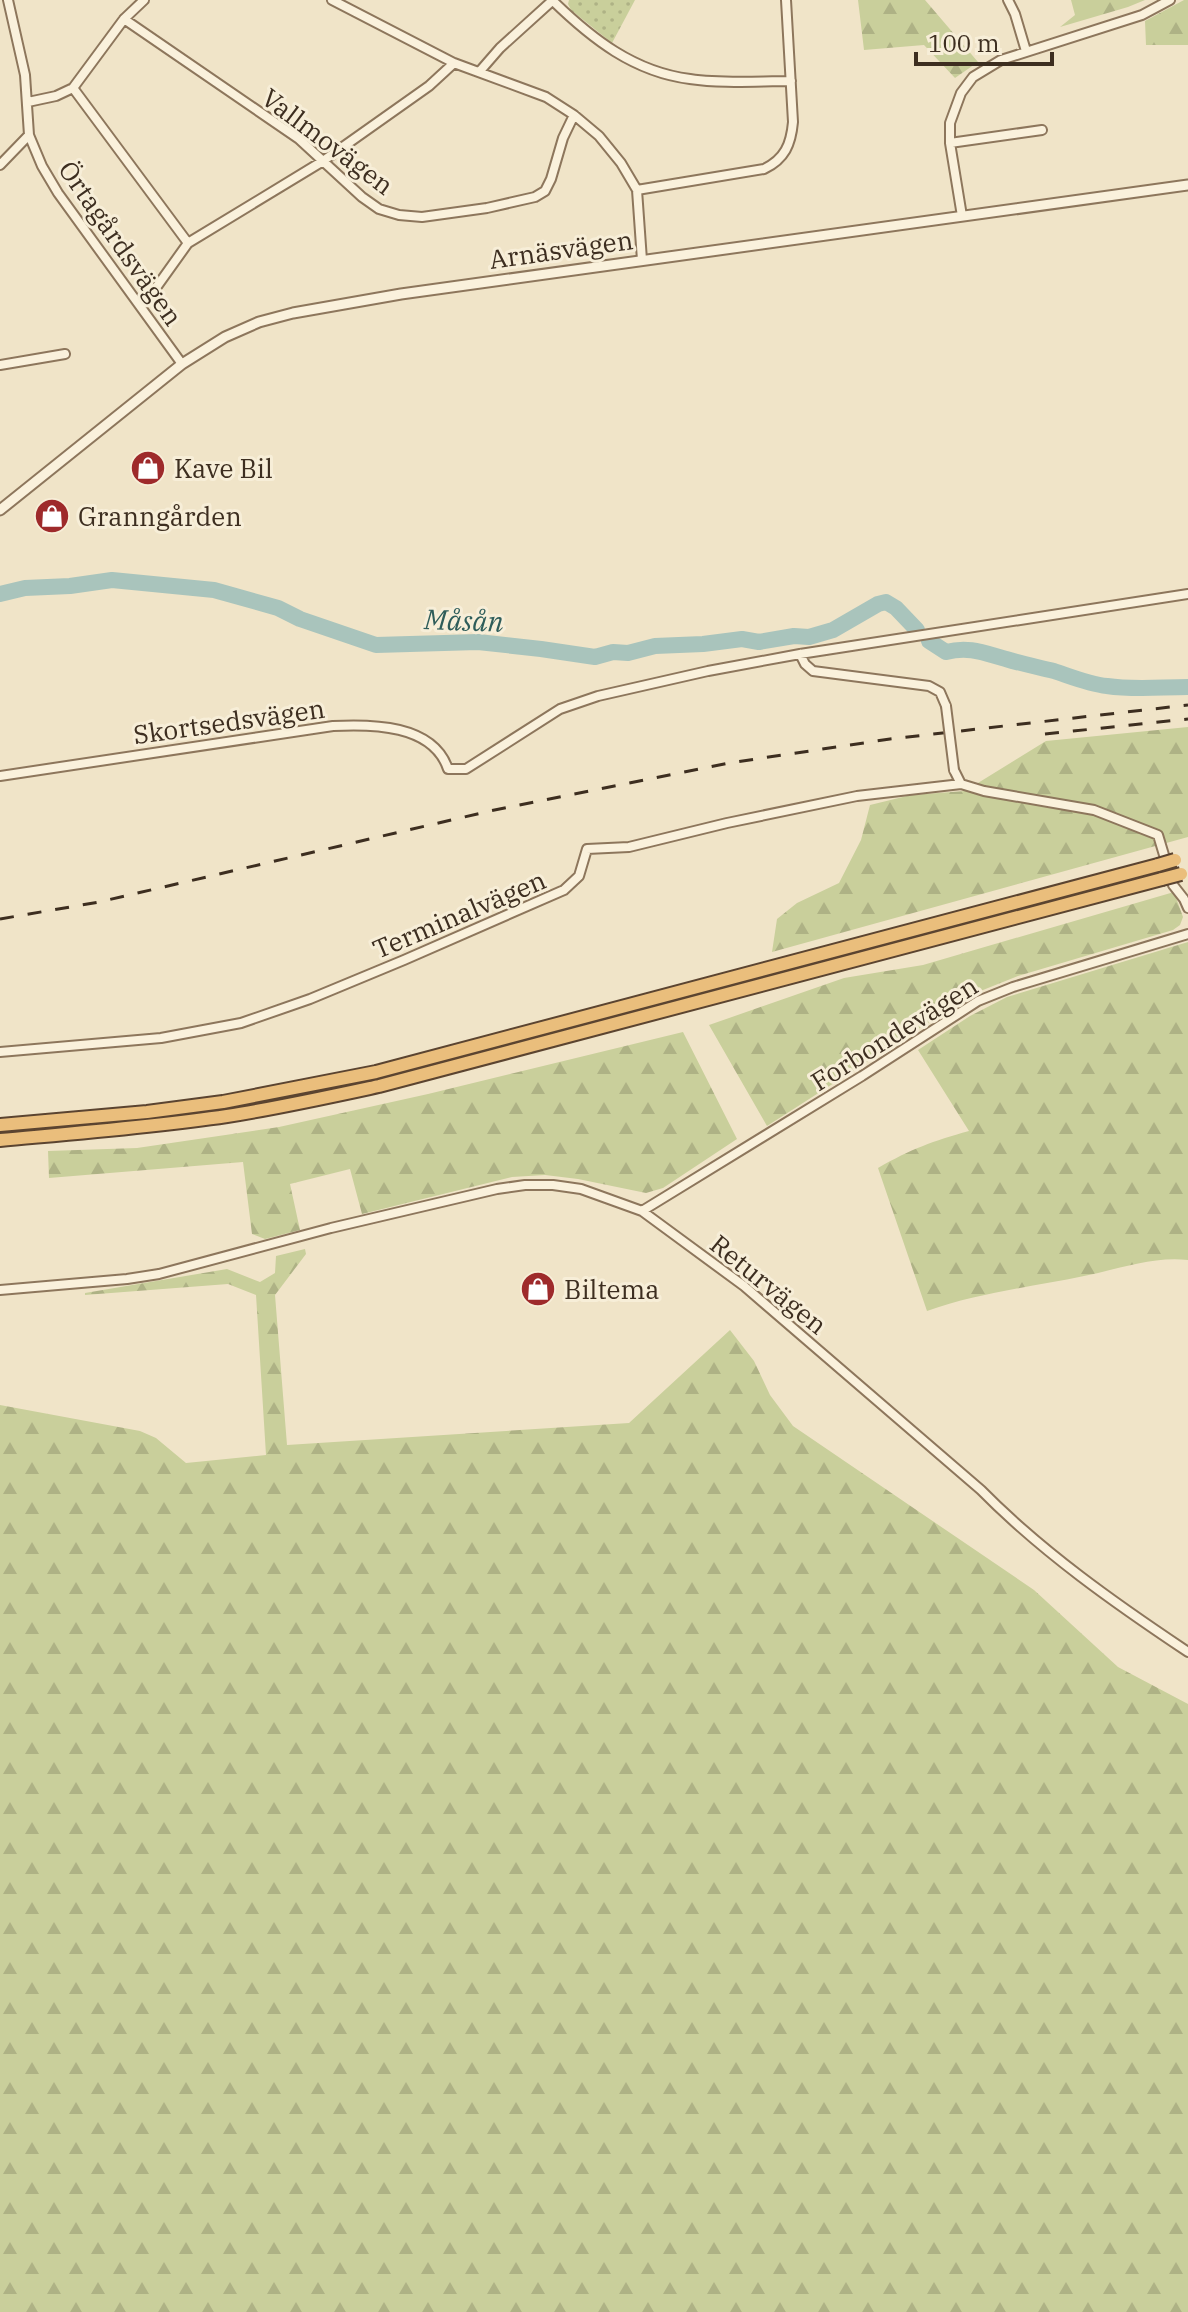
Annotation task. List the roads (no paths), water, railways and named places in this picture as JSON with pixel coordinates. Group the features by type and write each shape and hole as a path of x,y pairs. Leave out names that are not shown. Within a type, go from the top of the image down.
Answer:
{"highway":[{"path":"0,1125 134,1114 223,1102 376,1072 1182,858"},
{"path":"0,1140 226,1116 364,1089 1185,873"}],"street":[{"name":"Örtagårdsvägen","path":"8,0 19,44 28,102 29,135 42,166 58,193 182,364"},
{"path":"28,102 56,96 73,88 124,19 144,0"},
{"path":"332,0 454,63 546,97 574,115 599,136 621,163 637,190 642,260"},
{"path":"480,71 500,48 553,0 600,43 635,64 691,79 791,81"},
{"path":"637,190 752,171 772,165 786,151 793,122 786,0"},
{"path":"1008,0 1026,51"},
{"path":"962,216 950,143 950,123 953,110 968,83 992,64 1142,15 1170,0"},
{"name":"Vallmovägen","path":"124,19 299,139 362,197 379,209 399,215 422,217 487,208 535,197 545,191 551,179 563,138 574,115"},
{"path":"140,303 158,285 188,243 323,161 429,86 454,63"},
{"path":"73,88 188,243"},
{"path":"950,143 1042,130"},
{"path":"0,165 29,135"},
{"name":"Arnäsvägen","path":"0,510 182,364 225,337 259,322 401,294 1188,185"},
{"path":"0,365 65,354"},
{"path":"1188,594 800,654 813,671 929,686 940,692 946,706 954,770 961,784 984,791 1094,810 1158,835 1173,885 1188,908"},
{"name":"Skortsedsvägen","path":"0,776 363,724 405,731 437,749 448,769 466,769 560,709 585,700 708,671 800,654"},
{"name":"Terminalvägen","path":"0,1052 161,1038 241,1023 310,999 564,890 579,876 587,849 629,847 857,796 961,784"},
{"name":"Forbondevägen","path":"642,1211 978,1001 1013,987 1188,934"},
{"name":"Returvägen","path":"0,1290 159,1274 331,1228 497,1189 525,1185 581,1189 642,1211 755,1295 1061,1560 1131,1614 1188,1652"}],"waterway":[{"name":"Måsån","path":"0,594 25,588 112,580 214,590 278,608 300,619 376,645 478,642 595,657 655,646 809,637 833,630 886,602 917,630"},
{"name":"Måsån","path":"929,641 946,652 976,651 1100,685 1188,687"}],"railway":[{"path":"0,919 99,902 490,811 729,763 890,739 1188,705"},
{"path":"1045,734 1188,719"}],"place":[{"name":"Kave Bil","path":"148,468"},
{"name":"Granngården","path":"52,516"},
{"name":"Biltema","path":"538,1289"}]}
